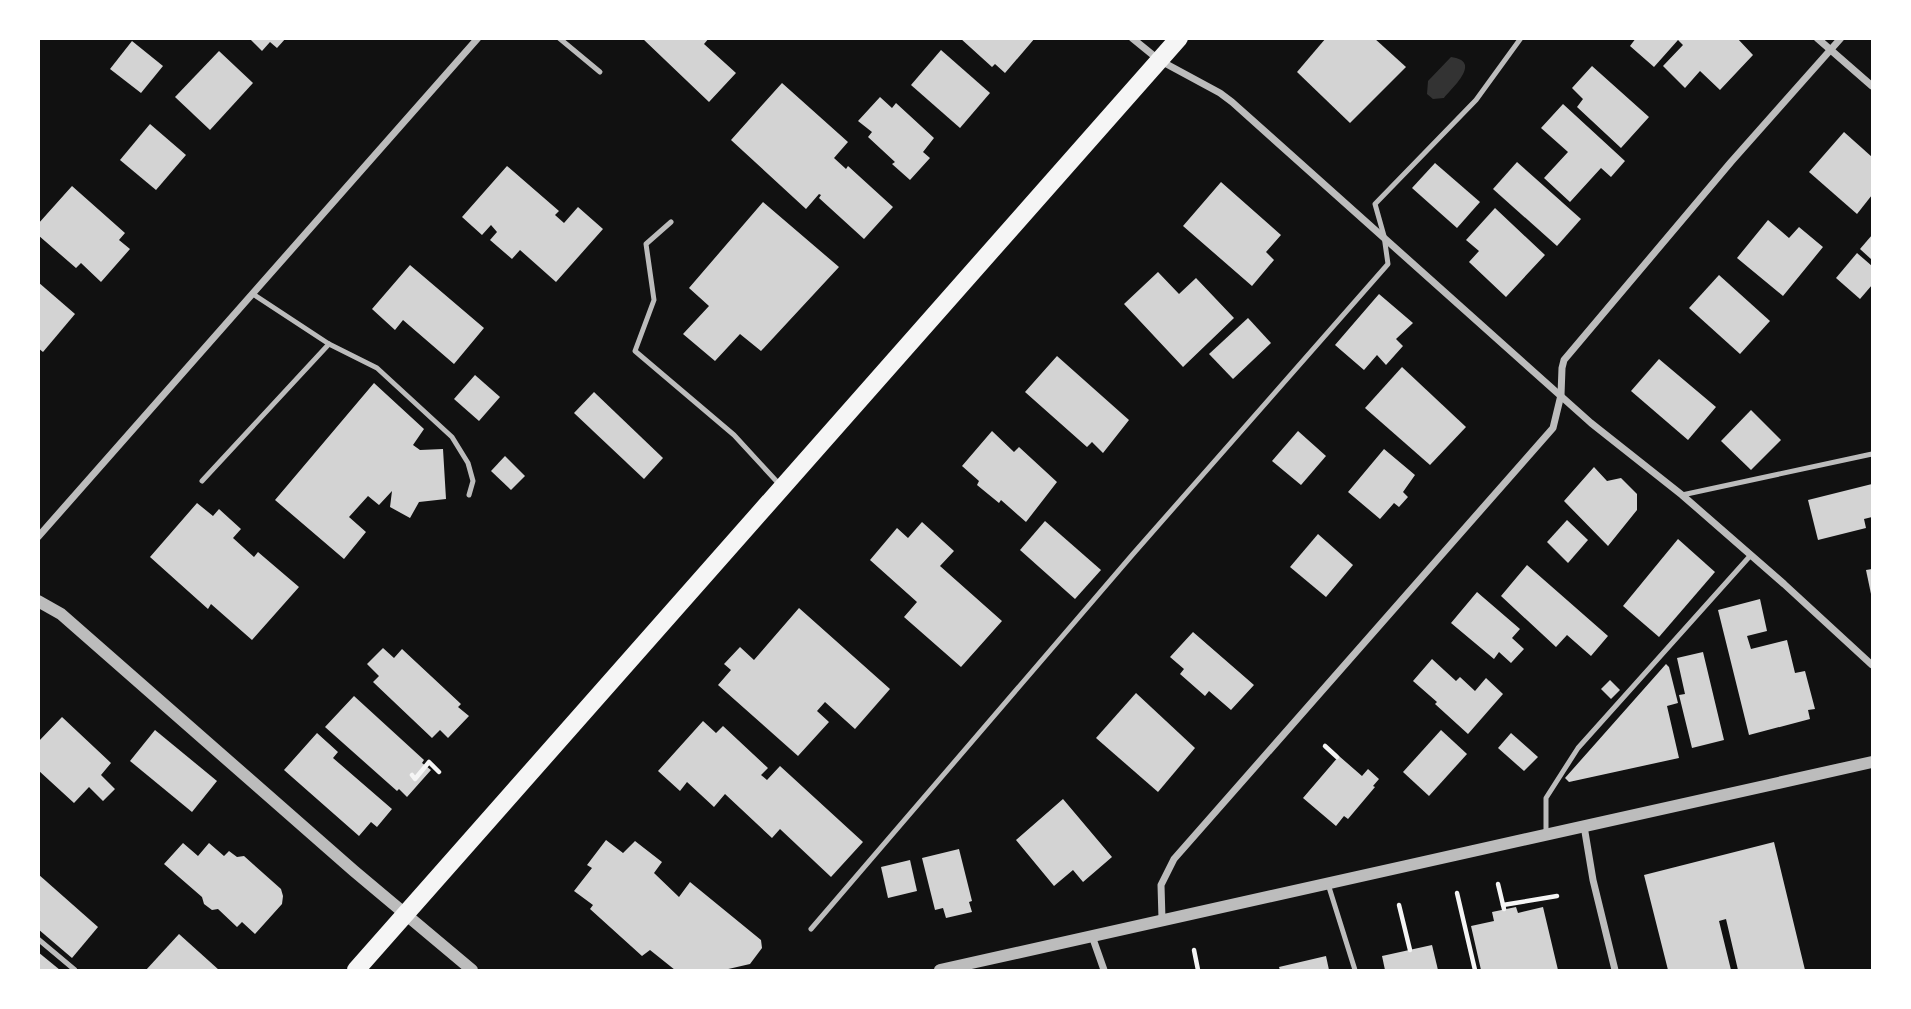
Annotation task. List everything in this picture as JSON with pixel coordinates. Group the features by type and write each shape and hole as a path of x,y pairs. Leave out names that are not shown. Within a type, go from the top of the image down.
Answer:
{"main road":[{"path":"356,971 1179,38"}],"street":[{"path":"38,537 478,38"},
{"path":"1132,38 1159,60 1233,102 1591,423 1682,495 1872,665"},
{"path":"1817,38 1872,86"},
{"path":"1161,919 1161,885 1174,859 1553,428 1561,395 1564,360 1731,162 1841,38"},
{"path":"38,601 61,614 472,971"},
{"path":"940,971 1161,919 1872,762"},
{"path":"1584,826 1593,880 1615,971"},
{"path":"1092,936 1104,971"}],"lane":[{"path":"559,38 600,72"},
{"path":"811,929 1133,554 1388,264 1375,204 1476,100 1521,38"},
{"path":"671,222 646,244 654,300 635,351 734,435 782,487"},
{"path":"253,294 329,344 377,368 452,437 468,463 473,481 468,495"},
{"path":"202,481 329,344"},
{"path":"1682,495 1872,454"},
{"path":"1546,836 1546,798 1578,748 1750,556"},
{"path":"1328,884 1355,971"},
{"path":"38,939 75,971"}],"path":[{"path":"1325,746 1337,757"},
{"path":"412,775 415,779 429,762 439,772"},
{"path":"1498,884 1503,907 1557,896"},
{"path":"1457,893 1475,971"},
{"path":"1399,905 1410,950"},
{"path":"1194,950 1198,971"}],"shaded area":[{"path":"1451,57 1464,63 1463,74 1444,98 1433,99 1427,94 1428,81"}],"building":[{"path":"249,38 286,38 277,48 270,42 262,51"},
{"path":"642,38 709,38 704,44 736,73 709,102"},
{"path":"960,38 1035,38 1005,73 995,64 992,67"},
{"path":"1326,38 1374,38 1406,67 1350,123 1297,72"},
{"path":"1636,38 1737,38 1753,55 1720,90 1700,71 1685,88 1663,66 1683,45 1678,40 1654,67 1630,46"},
{"path":"132,41 163,66 141,93 110,69"},
{"path":"941,50 990,93 960,128 911,85"},
{"path":"219,51 253,83 210,130 175,97"},
{"path":"1592,66 1649,117 1621,148 1577,107 1583,99 1572,88"},
{"path":"782,83 848,142 834,158 846,169 848,166 893,207 864,239 819,198 821,195 806,209 731,140"},
{"path":"880,97 892,108 896,103 934,138 923,152 930,158 910,180 868,137 872,132 858,121"},
{"path":"1563,104 1625,161 1611,177 1601,168 1570,202 1544,178 1568,152 1541,128"},
{"path":"150,124 186,155 156,190 120,160"},
{"path":"1844,132 1872,157 1872,195 1857,214 1809,172"},
{"path":"1517,162 1581,219 1557,246 1493,189"},
{"path":"1435,163 1480,202 1457,228 1412,188"},
{"path":"507,166 559,211 555,215 564,223 578,207 603,229 556,282 520,250 512,259 490,240 497,232 491,225 482,235 462,217"},
{"path":"1221,182 1281,235 1266,252 1274,260 1252,286 1183,226"},
{"path":"72,186 125,233 119,240 130,249 101,282 81,263 76,268 38,235 38,224"},
{"path":"763,202 839,267 761,351 740,334 715,361 683,334 709,306 689,288"},
{"path":"1495,208 1545,255 1506,297 1469,262 1479,251 1466,240"},
{"path":"1768,220 1789,238 1799,227 1823,247 1783,296 1737,258"},
{"path":"1872,235 1872,260 1860,249"},
{"path":"1857,253 1872,266 1872,285 1860,299 1836,278"},
{"path":"410,265 484,328 454,364 403,320 395,330 372,309"},
{"path":"1158,272 1179,294 1196,278 1234,318 1183,367 1124,304"},
{"path":"1719,275 1770,321 1740,354 1689,308"},
{"path":"38,282 75,314 43,352 38,348"},
{"path":"1379,294 1413,323 1396,339 1403,346 1386,365 1377,355 1364,370 1335,345"},
{"path":"1248,318 1271,343 1233,379 1209,354"},
{"path":"1057,356 1129,420 1103,453 1092,442 1087,447 1025,392"},
{"path":"1659,359 1716,407 1688,440 1631,391"},
{"path":"1402,367 1466,427 1430,465 1365,408"},
{"path":"475,375 500,397 479,421 454,399"},
{"path":"374,383 424,429 413,445 420,450 443,449 446,499 419,502 410,518 390,507 392,491 379,505 368,496 349,517 366,532 344,559 275,500"},
{"path":"594,392 663,458 644,479 574,413"},
{"path":"1751,410 1781,440 1751,470 1721,441"},
{"path":"992,431 1014,452 1019,447 1057,482 1026,522 1001,500 999,503 977,485 979,481 962,466"},
{"path":"1298,431 1326,456 1301,485 1272,461"},
{"path":"1384,449 1415,475 1403,492 1408,497 1399,507 1394,503 1380,519 1348,492"},
{"path":"505,456 525,476 511,490 491,471"},
{"path":"1594,467 1607,481 1621,478 1637,494 1637,510 1608,546 1564,501"},
{"path":"1872,484 1872,517 1864,519 1866,528 1818,540 1808,500"},
{"path":"197,503 213,516 219,509 241,529 233,538 254,557 258,552 299,587 252,640 211,604 208,609 150,557"},
{"path":"1567,520 1588,540 1568,563 1547,542"},
{"path":"1045,521 1101,570 1075,599 1020,550"},
{"path":"922,522 954,551 940,566 1002,621 961,667 904,617 917,602 870,560 897,528 908,538"},
{"path":"1318,534 1353,565 1326,597 1290,567"},
{"path":"1678,539 1715,572 1659,637 1623,606"},
{"path":"1527,565 1608,636 1591,656 1567,635 1556,647 1501,596"},
{"path":"1872,569 1872,594 1871,594 1866,570"},
{"path":"1477,592 1520,629 1512,638 1524,649 1511,663 1499,652 1494,659 1451,623"},
{"path":"1760,599 1767,631 1747,636 1751,649 1787,640 1795,673 1805,671 1815,709 1808,710 1810,719 1749,735 1718,610"},
{"path":"799,608 890,689 855,729 825,702 817,711 829,722 798,756 718,685 731,670 724,664 740,647 754,660"},
{"path":"1193,632 1254,685 1231,710 1209,691 1205,696 1180,674 1184,669 1170,657"},
{"path":"383,648 394,658 402,649 461,704 458,707 469,716 448,738 440,730 432,738 373,682 379,676 367,664"},
{"path":"1703,652 1724,740 1692,748 1679,695 1685,694 1677,658"},
{"path":"1432,659 1456,681 1460,677 1475,691 1486,678 1503,694 1468,734 1413,681"},
{"path":"1666,664 1678,703 1667,706 1679,758 1569,782 1565,778"},
{"path":"1610,680 1620,690 1611,699 1601,689"},
{"path":"1136,693 1195,748 1158,792 1096,738"},
{"path":"354,696 424,760 422,763 431,770 407,797 325,727"},
{"path":"62,717 111,763 101,775 115,789 103,801 89,787 74,803 38,770 38,742"},
{"path":"703,721 716,733 723,726 768,768 761,775 767,780 780,766 863,842 831,877 780,829 772,838 725,794 714,807 687,782 680,791 658,771"},
{"path":"155,730 217,781 192,812 130,761"},
{"path":"1441,730 1467,754 1429,796 1403,772"},
{"path":"317,733 338,752 333,758 392,809 377,827 371,822 359,836 284,770"},
{"path":"1511,733 1538,757 1524,771 1498,748"},
{"path":"1339,756 1362,776 1368,769 1379,779 1348,819 1344,816 1336,826 1303,798"},
{"path":"1063,799 1112,857 1083,882 1073,870 1054,886 1016,840"},
{"path":"606,840 623,853 635,841 662,862 654,873 679,897 690,882 761,940 762,948 750,964 724,970 675,970 650,950 642,956 590,909 593,905 574,891 592,868 587,865"},
{"path":"1774,842 1805,970 1738,970 1726,919 1719,921 1731,970 1668,970 1644,875"},
{"path":"183,843 198,856 209,843 224,856 229,851 237,857 244,856 281,889 282,904 255,934 242,922 237,927 218,909 212,910 204,904 202,897 164,864"},
{"path":"959,849 972,901 969,902 972,912 946,918 943,908 935,910 922,858"},
{"path":"910,860 917,891 888,898 881,867"},
{"path":"38,874 98,927 72,958 38,929"},
{"path":"1516,907 1518,913 1543,907 1558,970 1481,970 1471,926 1494,921 1492,912"},
{"path":"179,934 219,970 146,970"},
{"path":"1432,945 1438,970 1385,970 1382,956"},
{"path":"38,952 60,970 38,970"},
{"path":"1326,956 1329,970 1280,970 1279,967"}]}
